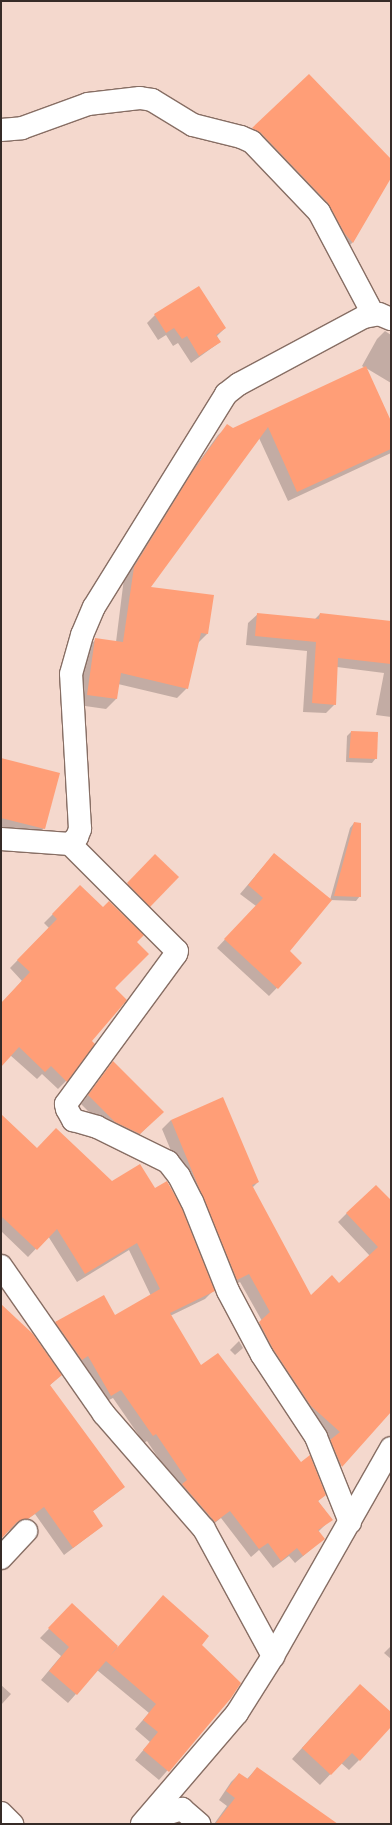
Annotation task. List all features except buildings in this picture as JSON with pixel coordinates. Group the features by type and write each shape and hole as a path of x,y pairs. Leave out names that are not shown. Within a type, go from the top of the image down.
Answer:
{"street":[{"path":"1,130 22,128 88,104 140,98 152,100 193,125 242,137 252,142 319,212 382,317 239,384 226,394 94,607 82,635 71,674 80,829 70,844"},
{"path":"1,839 70,844 177,950 176,954 66,1104 67,1109 73,1120 97,1127 168,1162 179,1176 192,1201 228,1291 262,1355 316,1437 350,1522"},
{"path":"1,1266 104,1414 204,1529 273,1656"},
{"path":"144,1822 237,1713 273,1656 391,1448"},
{"path":"1,1558 26,1531"},
{"path":"144,1822 182,1809 199,1824"},
{"path":"1,1813 12,1824"}]}
